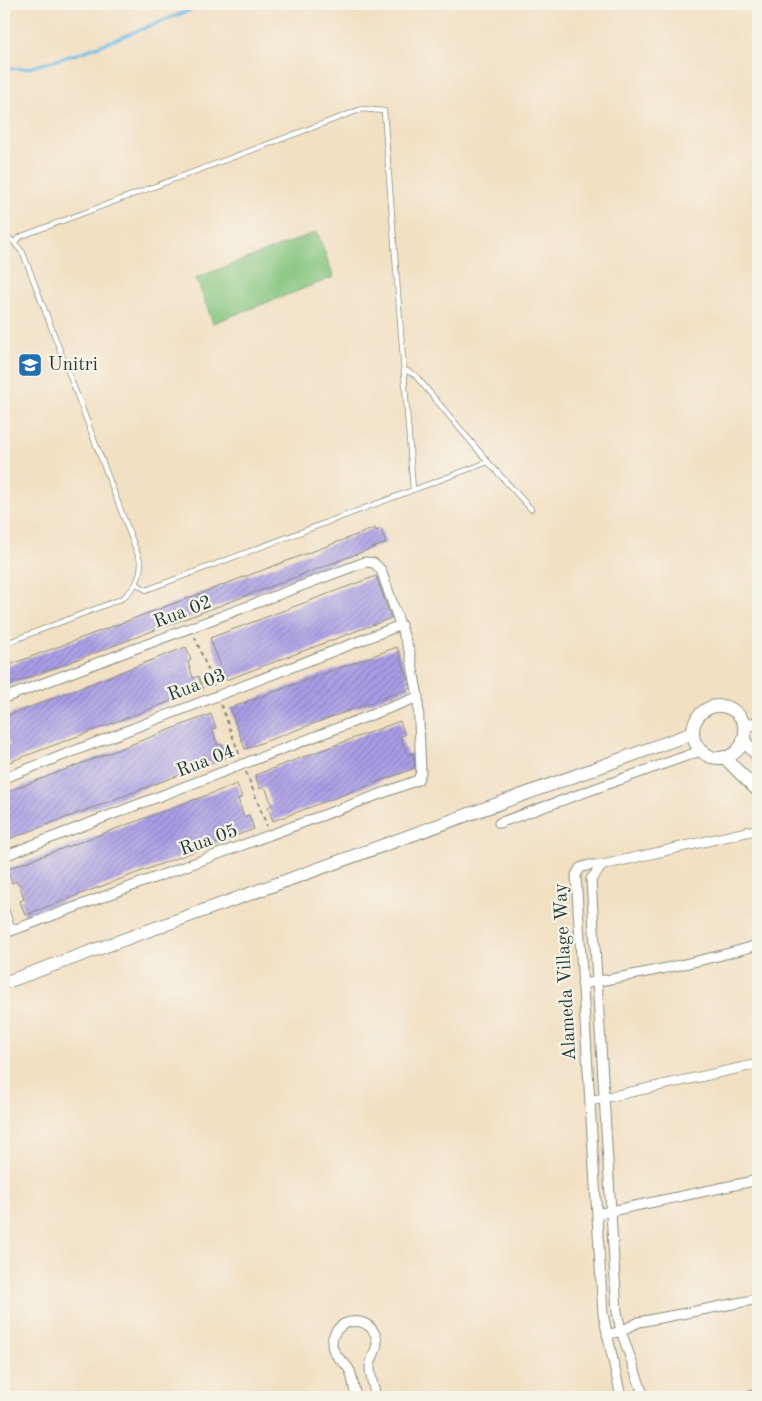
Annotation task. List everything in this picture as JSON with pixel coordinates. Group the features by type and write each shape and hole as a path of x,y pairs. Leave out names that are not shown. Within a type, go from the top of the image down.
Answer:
{"street":[{"name":"Rua 02","path":"4,698 365,562 374,563 381,570 401,625"},
{"name":"Rua 03","path":"4,778 401,625"},
{"path":"401,625 410,653 418,697"},
{"name":"Rua 04","path":"4,856 418,697"},
{"name":"Rua 05","path":"4,911 11,932 418,780 421,772 418,697"},
{"path":"719,706 732,710 742,720 744,726 743,740 736,752 724,757 711,757 700,751 696,746 692,733 693,726 700,714 705,710 719,706"},
{"path":"744,726 758,723"},
{"path":"4,983 692,733"},
{"path":"743,740 758,756"},
{"path":"499,823 700,751"},
{"path":"724,757 758,791"},
{"path":"602,865 755,830"},
{"name":"Alameda Village Way","path":"602,865 589,865 580,868 576,875 603,1314 621,1397"},
{"name":"Alameda Village Way","path":"602,865 591,879 617,1312 621,1331 644,1397"},
{"path":"582,984 613,980 758,945"},
{"path":"590,1101 758,1064"},
{"path":"596,1214 758,1180"},
{"path":"607,1335 621,1331 639,1322 758,1299"},
{"path":"356,1397 350,1370 338,1359 332,1345 336,1330 348,1322 356,1321 364,1323 375,1333 377,1348 370,1366 376,1397"},
{"name":"Alameda Village Way","path":"631,1397 638,1395 644,1397"},
{"path":"752,1397 758,1395"}],"lane":[{"path":"14,242 22,236 362,109 384,111 413,490"},
{"path":"4,235 14,242 23,253 141,563 137,584 122,599 4,644"},
{"path":"404,370 415,375 488,462 531,509"},
{"path":"137,584 146,590 488,462"}],"path":[{"path":"191,628 270,836"}],"green space":[{"path":"317,232 334,277 213,323 196,278"}],"building":[{"path":"375,528 376,531 381,529 386,543 4,687 4,667"},
{"path":"376,576 391,618 226,680 210,638"},
{"path":"186,647 191,660 188,662 193,678 198,676 203,689 4,764 4,748 10,746 4,729 4,717"},
{"path":"397,647 410,688 245,749 230,708"},
{"path":"211,714 216,728 212,729 218,745 222,744 227,757 4,841 4,793"},
{"path":"400,721 405,735 400,736 406,752 408,754 413,753 415,768 273,821 268,807 272,805 266,789 264,787 260,789 255,775"},
{"path":"237,784 242,797 238,799 244,817 249,815 254,829 25,915 20,901 24,899 19,883 17,884 16,881 12,883 7,869"}],"waterway":[{"path":"4,69 29,68 83,52 206,4"}],"place":[{"name":"Unitri","path":"30,365"}]}
